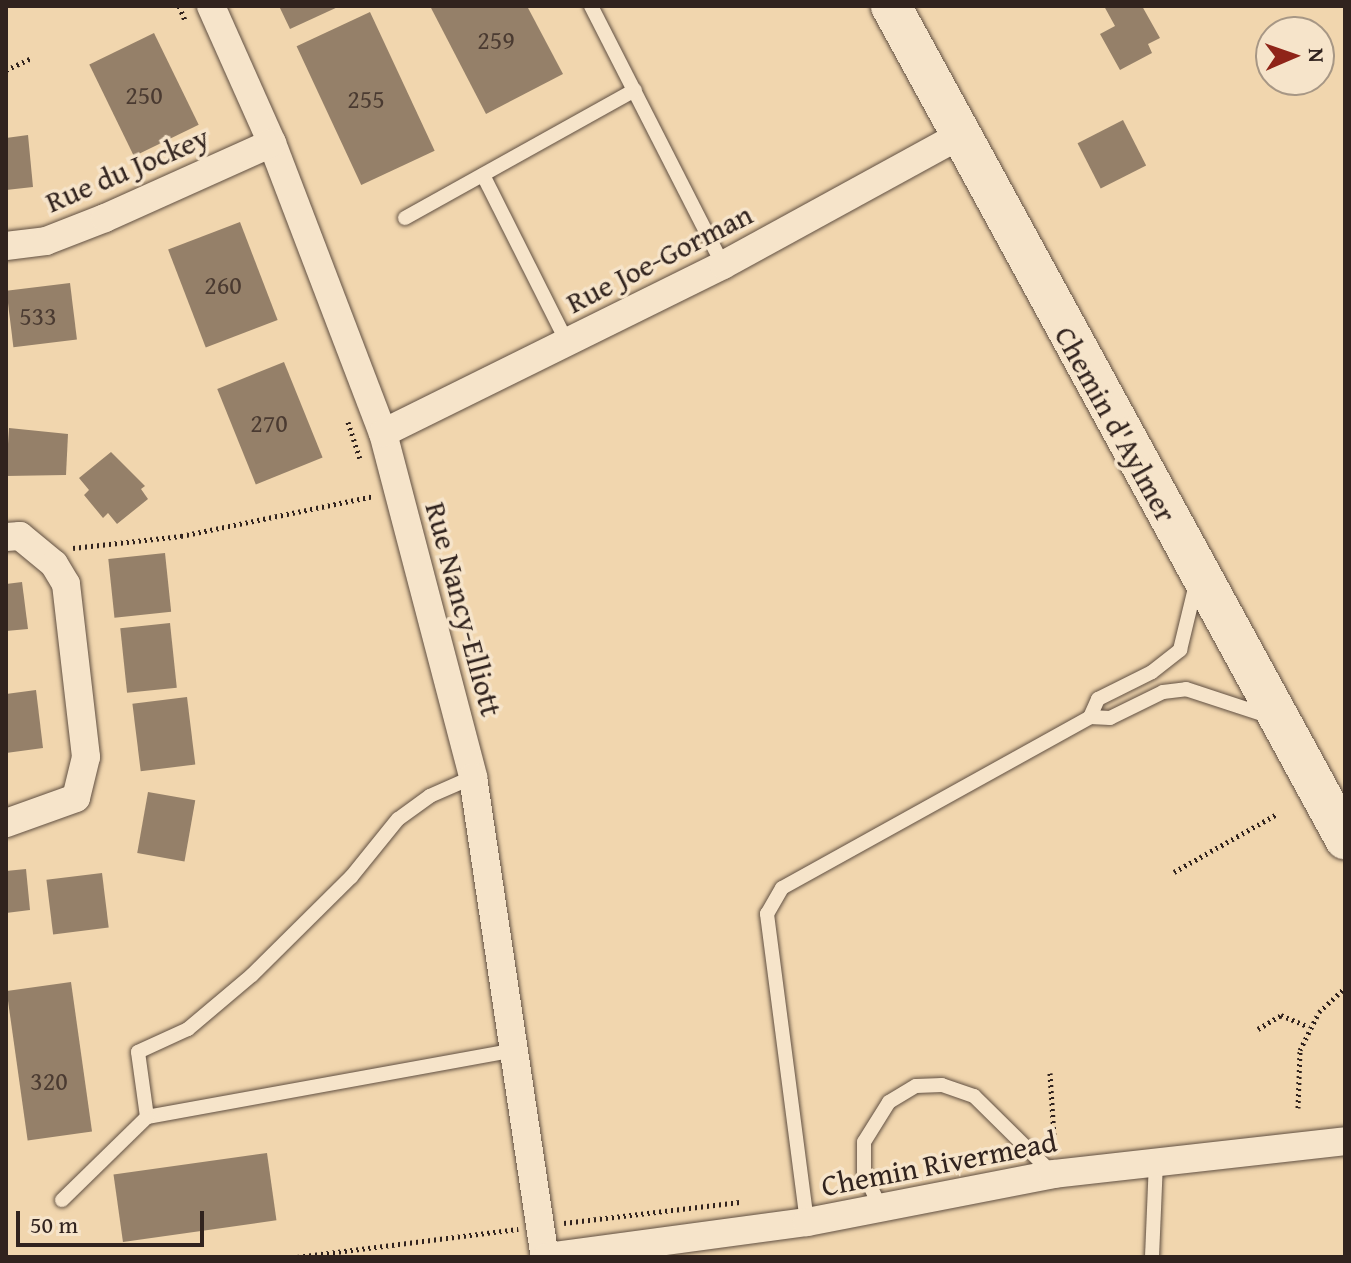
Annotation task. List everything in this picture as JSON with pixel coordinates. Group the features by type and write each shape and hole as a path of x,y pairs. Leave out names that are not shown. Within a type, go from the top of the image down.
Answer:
{"main road":[{"name":"Chemin d'Aylmer","path":"891,6 1345,839"}],"street":[{"name":"Rue Nancy-Elliott","path":"211,6 272,143 383,433 386,494 473,777 546,1257"},
{"name":"Rue Joe-Gorman","path":"383,433 723,265 962,134"},
{"name":"Rue du Jockey","path":"6,246 46,241 272,143"},
{"path":"6,537 20,536 54,564 66,584 86,757 76,798 6,823"},
{"name":"Chemin Rivermead","path":"546,1257 807,1222 1053,1174 1345,1141"}],"lane":[{"path":"591,6 723,265"},
{"path":"405,218 635,90"},
{"path":"483,175 567,342"},
{"path":"1090,717 1098,699 1152,672 1180,650 1198,572"},
{"path":"807,1222 767,914 772,900 782,888 1090,717 1110,718 1163,692 1186,689 1280,721"},
{"path":"147,1117 138,1052 188,1029 252,975 351,877 398,819 430,796 473,777"},
{"path":"62,1200 147,1117 515,1050"},
{"path":"880,1207 864,1172 864,1142 889,1102 916,1086 942,1085 974,1096 1053,1174"},
{"path":"1152,1257 1156,1163"}],"path":[{"path":"179,6 192,33"},
{"path":"6,70 32,58"},
{"path":"344,410 363,468"},
{"path":"368,482 386,494"},
{"path":"54,564 74,548 181,536 386,494"},
{"path":"1174,872 1277,814"},
{"path":"1298,1108 1297,1065 1309,1027 1345,988"},
{"path":"1258,1029 1281,1015 1309,1027"},
{"path":"1050,1073 1054,1137"}],"building":[{"path":"279,6 340,6 290,29"},
{"path":"430,6 527,6 563,74 486,114"},
{"path":"1104,6 1142,6 1160,38 1148,44 1152,53 1120,70 1100,34 1115,26"},
{"path":"370,12 435,151 361,185 297,46"},
{"path":"154,33 199,125 134,156 89,65"},
{"path":"1123,120 1146,165 1101,189 1078,143"},
{"path":"28,135 33,187 6,190 6,138"},
{"path":"240,222 278,320 206,348 168,250"},
{"path":"70,283 77,340 13,347 6,291"},
{"path":"284,362 323,457 256,484 217,389"},
{"path":"9,428 68,434 66,475 6,476"},
{"path":"111,452 145,486 141,489 148,499 117,524 108,513 103,518 84,495 89,490 79,478"},
{"path":"165,553 171,612 114,618 108,559"},
{"path":"22,582 28,629 6,631 6,584"},
{"path":"170,623 177,688 127,693 120,628"},
{"path":"36,690 43,748 6,753 6,694"},
{"path":"187,697 195,764 141,771 132,704"},
{"path":"148,792 195,800 185,861 137,853"},
{"path":"26,869 30,910 6,913 6,871"},
{"path":"102,873 109,928 53,934 46,880"},
{"path":"71,982 92,1132 28,1141 7,991"},
{"path":"267,1153 276,1220 123,1242 114,1175"}]}
